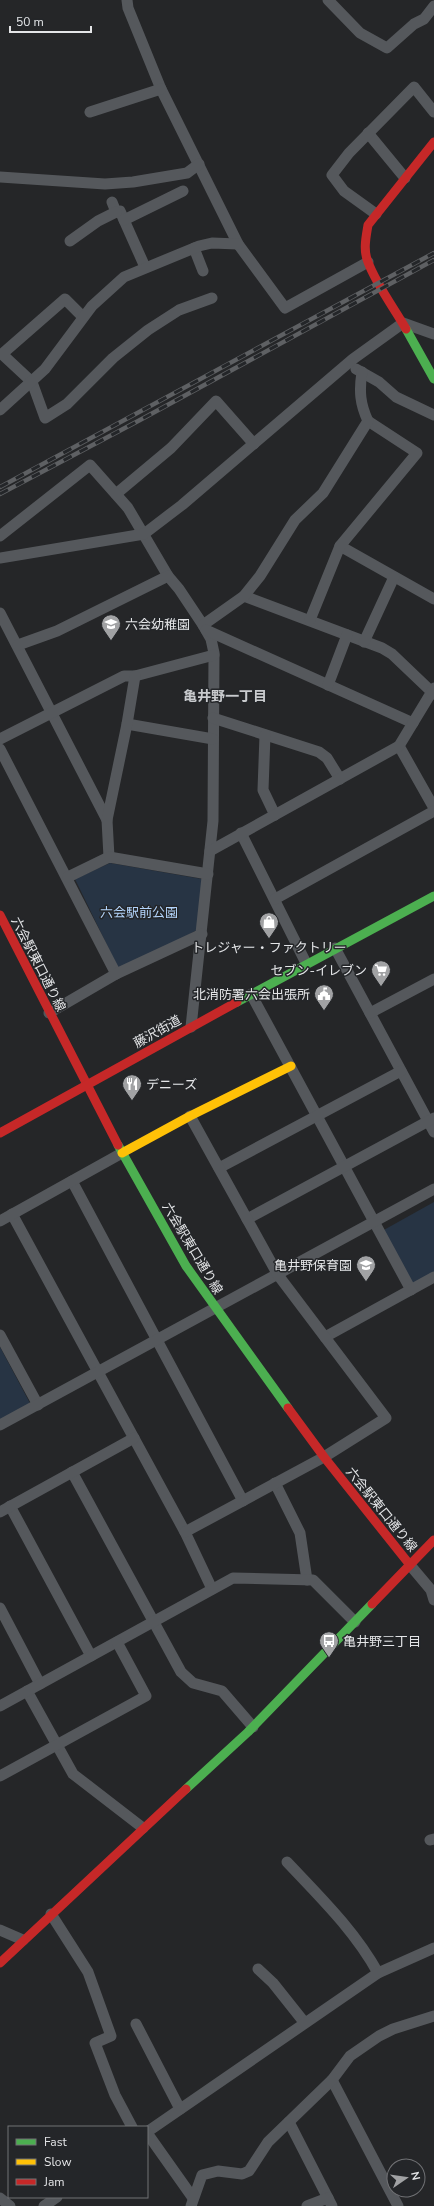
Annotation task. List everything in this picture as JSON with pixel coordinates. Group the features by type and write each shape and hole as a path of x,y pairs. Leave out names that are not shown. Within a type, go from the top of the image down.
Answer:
{"main road":[{"path":"434,142 368,225 365,237 365,252 368,262 434,378"},
{"name":"藤沢街道","path":"0,1133 306,963 434,896"},
{"name":"六会駅東口通り線","path":"0,915 86,1086 186,1266 215,1309 324,1457 410,1565"},
{"path":"122,1153 190,1116 291,1066"},
{"path":"0,1963 253,1727 434,1540"}],"street":[{"path":"127,0 128,8 161,89 238,244 285,308 368,262"},
{"path":"328,0 360,33 387,48 414,24 424,19 434,6"},
{"path":"376,214 344,191 332,175 348,153 414,87 434,112"},
{"path":"90,112 161,89"},
{"path":"368,133 405,178"},
{"path":"0,177 105,184 133,182 187,173 199,164"},
{"path":"70,241 98,221 117,212 183,191"},
{"path":"117,212 145,267"},
{"path":"0,410 32,382 59,351 83,317 110,288 124,276 194,248 212,243 238,244"},
{"path":"194,248 203,271"},
{"path":"83,317 65,299 2,354 32,382 45,418 56,413 67,404 113,358 148,330 179,310 212,298"},
{"path":"0,558 144,534 182,505 347,364 403,323 434,334"},
{"path":"347,364 379,382 396,397 434,415"},
{"path":"310,620 340,546 417,453 368,421 360,398 362,372"},
{"path":"116,494 171,448 216,401 254,444"},
{"path":"204,628 244,596 260,576 295,520 323,493 368,421"},
{"path":"0,536 90,465 128,508 168,576 179,589 211,639 214,655 213,821 191,1027"},
{"path":"340,546 434,599"},
{"path":"18,645 57,631 168,576"},
{"path":"364,642 394,577"},
{"path":"210,851 399,746 433,691 392,654 310,620 244,596"},
{"path":"0,613 18,645 107,820"},
{"path":"204,628 413,723"},
{"path":"328,685 347,635"},
{"path":"0,738 107,683 124,676 135,676 214,655"},
{"path":"109,857 107,820 127,724 135,676"},
{"path":"213,718 319,752 327,758 340,779"},
{"path":"127,724 213,739"},
{"path":"265,735 263,790 275,815"},
{"path":"399,746 434,808"},
{"path":"0,749 68,877 116,974"},
{"path":"275,899 434,811"},
{"path":"241,833 306,963"},
{"path":"68,877 109,857 208,874"},
{"path":"49,1013 116,974 202,934"},
{"path":"336,948 401,1071 431,1119 434,1132"},
{"path":"370,1013 433,981"},
{"path":"251,994 411,1290"},
{"path":"219,1168 401,1071"},
{"path":"185,1532 324,1457 386,1418 278,1275 190,1116"},
{"path":"246,1219 431,1119"},
{"path":"0,1221 122,1153"},
{"path":"72,1181 243,1501"},
{"path":"0,1425 434,1190"},
{"path":"12,1214 185,1532 212,1589"},
{"path":"325,1337 434,1277"},
{"path":"0,1334 38,1405"},
{"path":"0,1512 134,1438"},
{"path":"72,1472 186,1678 193,1683 222,1692 253,1727"},
{"path":"275,1483 300,1533 307,1580"},
{"path":"10,1506 91,1656"},
{"path":"410,1565 430,1590 434,1600"},
{"path":"0,1706 233,1578 313,1580 355,1622"},
{"path":"0,1608 40,1684"},
{"path":"0,1776 146,1696 117,1642"},
{"path":"27,1691 73,1774 143,1828"},
{"path":"288,1862 331,1909 366,1951 378,1973"},
{"path":"51,1914 88,1972 111,2036 95,2043 115,2095 131,2126"},
{"path":"0,1930 23,1940"},
{"path":"148,2132 304,2022 378,1973 434,1948"},
{"path":"258,1969 273,1983 304,2022"},
{"path":"192,2202 202,2175 218,2171 242,2174 249,2172 268,2142 332,2080 350,2056 379,2036 393,2029 434,2016"},
{"path":"136,2024 180,2109"},
{"path":"332,2080 398,2206"},
{"path":"289,2122 330,2202 307,2206"},
{"path":"148,2135 192,2202"},
{"path":"0,2198 10,2206"},
{"path":"44,2206 56,2198"}],"green space":[{"name":"六会駅前公園","path":"110,863 202,879 197,930 120,972 75,879"},
{"path":"434,1202 434,1275 411,1288 382,1231"},
{"path":"0,1347 32,1407 0,1424"}],"railway":[{"path":"0,487 434,253"},
{"path":"0,494 140,420 434,260"}],"traffic: fast":[{"path":"406,329 434,379"},
{"path":"237,1002 434,896"},
{"path":"118,1145 186,1266 288,1408"},
{"path":"186,1789 248,1732 372,1604"}],"traffic: slow":[{"path":"122,1153 190,1116 291,1066"}],"traffic: jam":[{"path":"406,329 371,270 366,257 366,234 368,225 434,142"},
{"path":"0,915 118,1145"},
{"path":"0,1133 237,1002"},
{"path":"288,1408 324,1457 410,1565"},
{"path":"372,1604 434,1540"},
{"path":"0,1963 186,1789"}],"place":[{"name":"六会幼稚園","path":"111,641"},
{"name":"トレジャー・ファクトリー","path":"269,939"},
{"name":"セブン-イレブン","path":"381,987"},
{"name":"北消防署六会出張所","path":"324,1011"},
{"name":"デニーズ","path":"132,1101"},
{"name":"亀井野保育園","path":"366,1282"},
{"name":"亀井野三丁目","path":"329,1658"}],"district":[{"name":"亀井野一丁目","path":"225,696"}]}
